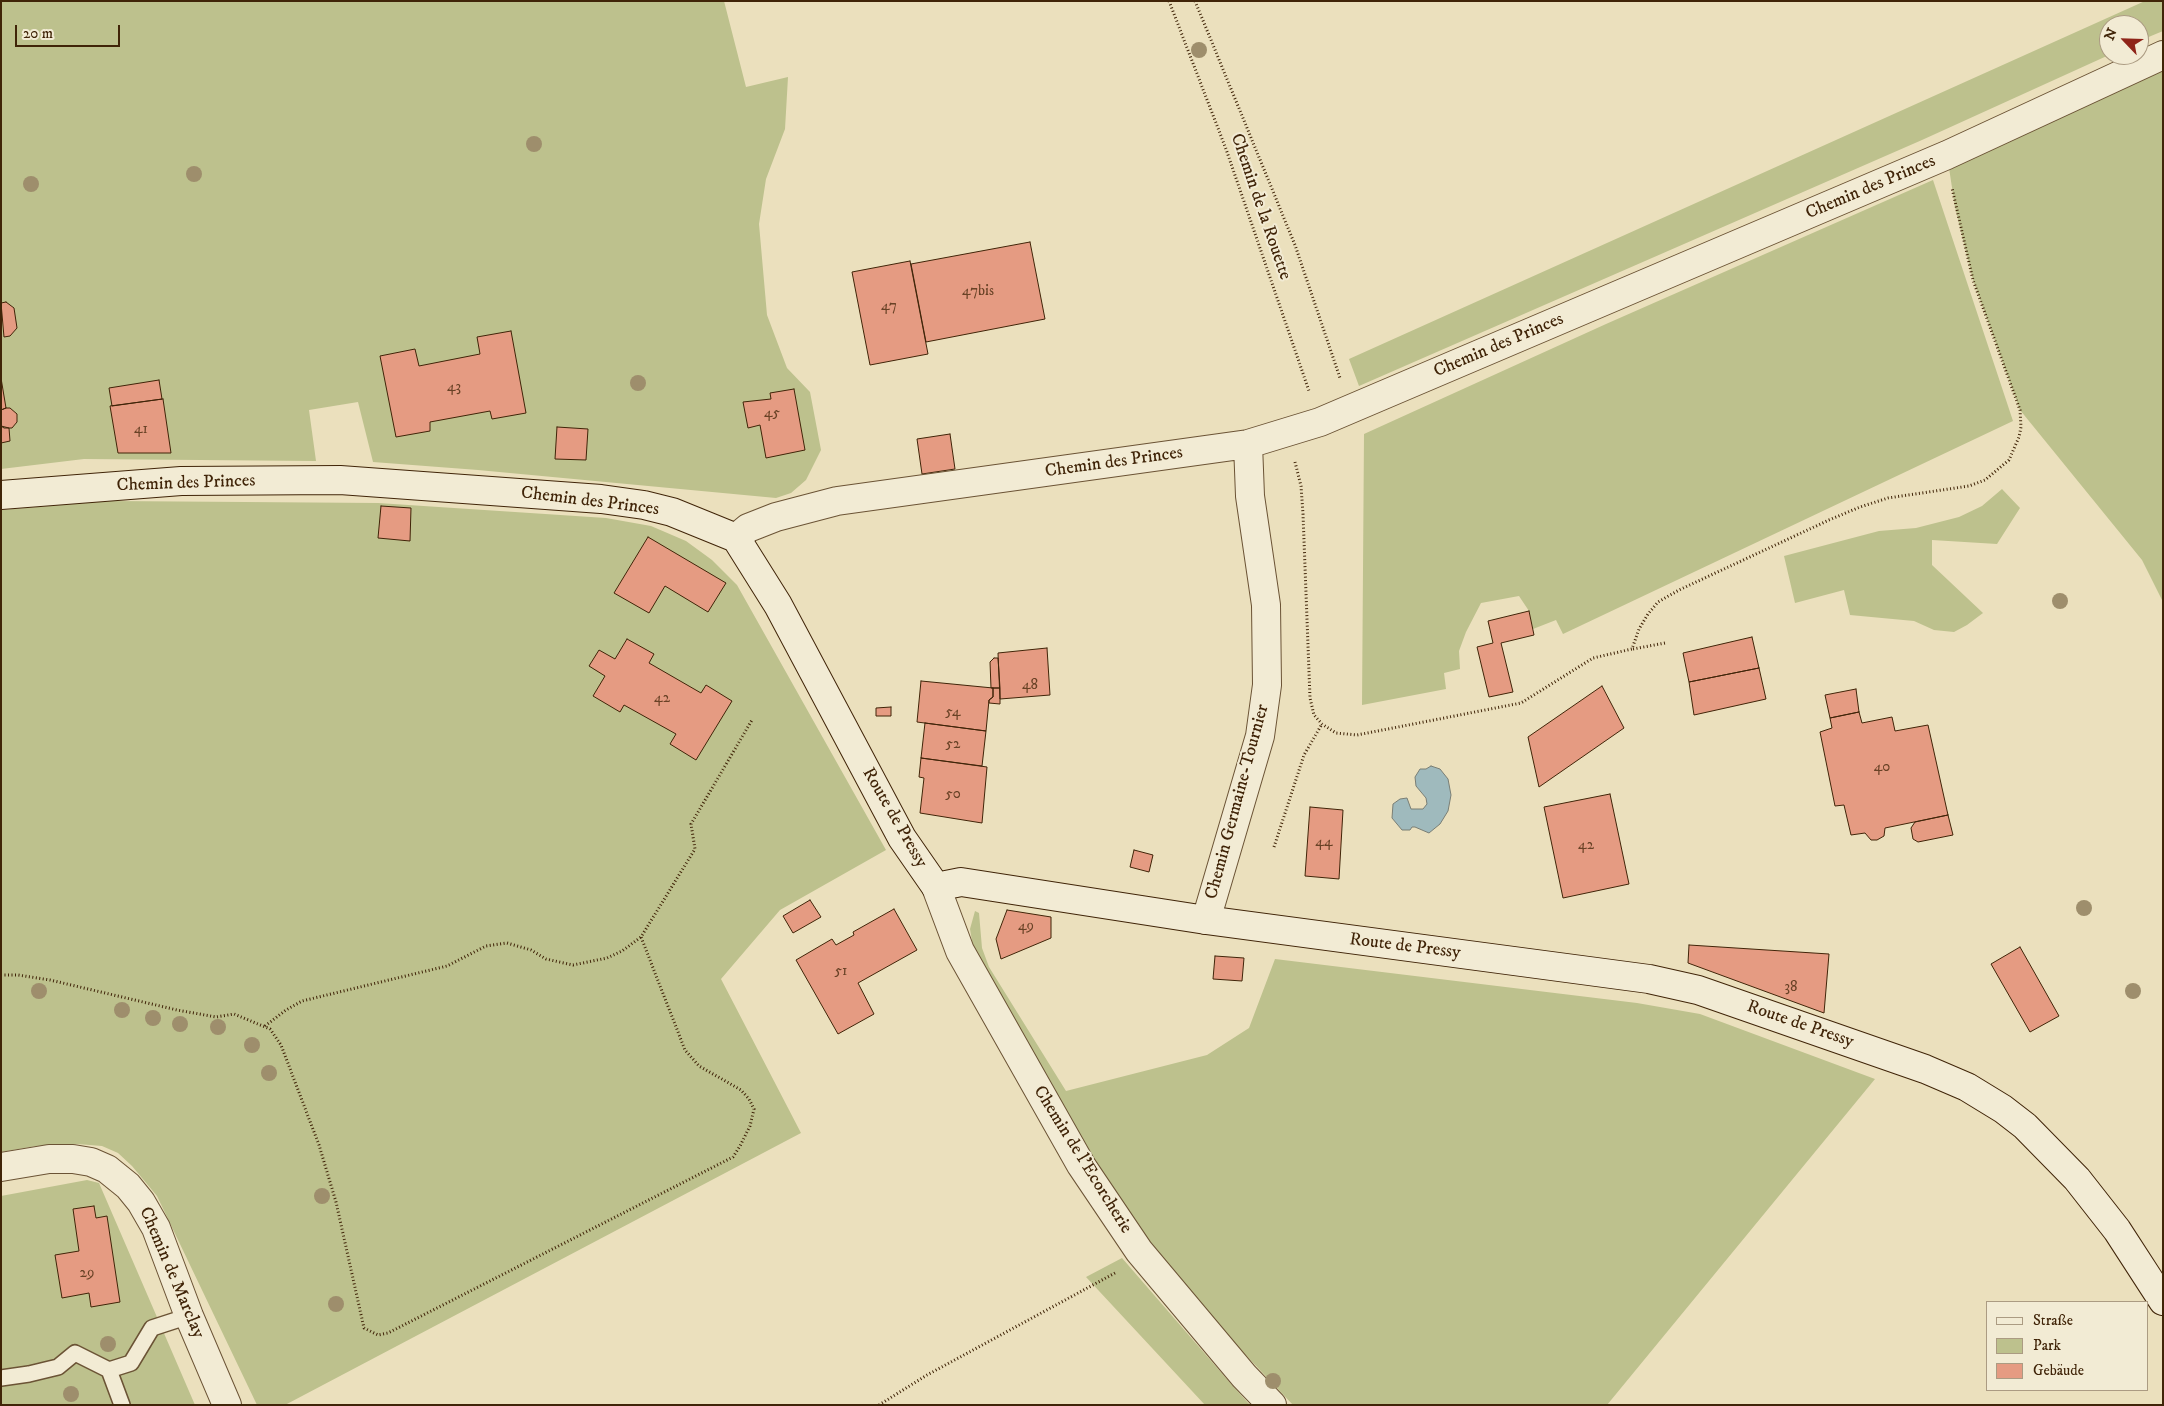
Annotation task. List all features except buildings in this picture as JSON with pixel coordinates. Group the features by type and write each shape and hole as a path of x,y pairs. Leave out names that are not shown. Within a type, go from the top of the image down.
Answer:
{"street":[{"name":"Chemin des Princes","path":"1,495 181,481 340,480 601,499 644,505 672,512 736,538 748,528 776,517 837,501 1248,444 1320,422 1351,409 1947,155 2163,55"},
{"name":"Chemin Germaine-Tournier","path":"1206,920 1260,736 1267,685 1266,605 1250,496 1248,444"},
{"name":"Route de Pressy","path":"736,538 778,605 902,838 936,887 961,882 1206,920 1649,979 1698,990 1925,1069 1967,1087 2003,1109 2050,1150 2077,1179 2117,1230 2163,1301"},
{"name":"Chemin de l'Ecorcherie","path":"936,887 960,950 1081,1165 1144,1258 1244,1376 1272,1405"},
{"name":"Chemin de Marclay","path":"1,1167 49,1158 91,1162 117,1176 142,1202 156,1228 189,1316 227,1405"}],"lane":[{"path":"109,1370 131,1362 152,1328 189,1316"},
{"path":"1,1378 58,1367 75,1353 109,1370 122,1405"}],"path":[{"name":"Chemin de la Rouette","path":"1169,1 1226,149 1320,422"},
{"path":"1196,1 1295,245 1351,409"},
{"path":"1632,649 1639,629 1648,614 1658,602 1679,590 1860,507 1888,498 1969,486 1985,480 2009,460 2020,432 2020,410 1973,280 1955,207 1947,155"},
{"path":"1282,433 1294,459 1301,486 1310,698 1314,715 1322,724 1336,733 1358,735 1522,703 1593,658 1665,642"},
{"path":"265,1026 286,1010 302,1001 447,966 486,946 507,943 531,950 546,959 574,966 607,958 622,951 641,937 695,849 691,824 752,720"},
{"path":"1274,847 1304,755 1322,724"},
{"path":"1,975 18,975 50,980 216,1018 234,1014 270,1029 281,1045 319,1145 336,1202 364,1328 378,1335 388,1333 733,1157 750,1126 754,1109 749,1099 741,1090 699,1066 685,1050 641,937"},
{"path":"879,1405 927,1375 1144,1258"}],"green space":[{"path":"1,1 724,1 746,87 788,77 785,129 766,179 759,224 767,315 787,368 810,392 821,450 806,480 791,493 776,498 373,462 358,402 309,410 316,461 84,459 1,469"},
{"path":"2145,1 2163,1 2163,31 2149,37 2149,15 2114,15"},
{"path":"2099,22 2099,60 1922,140 1359,386 1349,359"},
{"path":"2163,68 2163,602 2142,560 2020,410 1973,280 1955,207 1949,168"},
{"path":"1933,180 2013,421 1563,634 1556,620 1533,629 1529,611 1519,596 1481,603 1466,632 1459,651 1460,669 1444,673 1446,689 1362,705 1364,434 1606,324"},
{"path":"2002,489 2020,508 1997,544 1932,540 1932,565 1983,613 1967,625 1954,632 1934,630 1914,621 1850,615 1844,590 1795,603 1784,556 1879,531 1916,528 1959,517 1982,506"},
{"path":"111,501 378,503 606,518 651,526 686,541 712,560 737,585 886,850 780,910 721,979 801,1133 285,1405 257,1405 157,1196 132,1166 118,1153 102,1146 77,1144 36,1146 1,1152 1,510"},
{"path":"975,911 979,913 982,948 989,967 1066,1091 1207,1055 1249,1028 1275,959 1637,1003 1700,1014 1875,1079 1607,1405 1293,1405 1241,1350 1166,1262 1126,1212 1096,1167 974,953 970,929"},
{"path":"87,1180 99,1183 195,1405 1,1405 1,1196"},
{"path":"1122,1258 1250,1405 1205,1405 1086,1277"}],"water":[{"path":"1431,766 1440,769 1448,779 1451,795 1448,811 1440,824 1429,833 1415,827 1412,827 1410,830 1402,830 1392,818 1393,804 1400,799 1407,798 1411,809 1423,809 1427,804 1426,798 1416,786 1415,777 1420,769 1426,769"}]}
